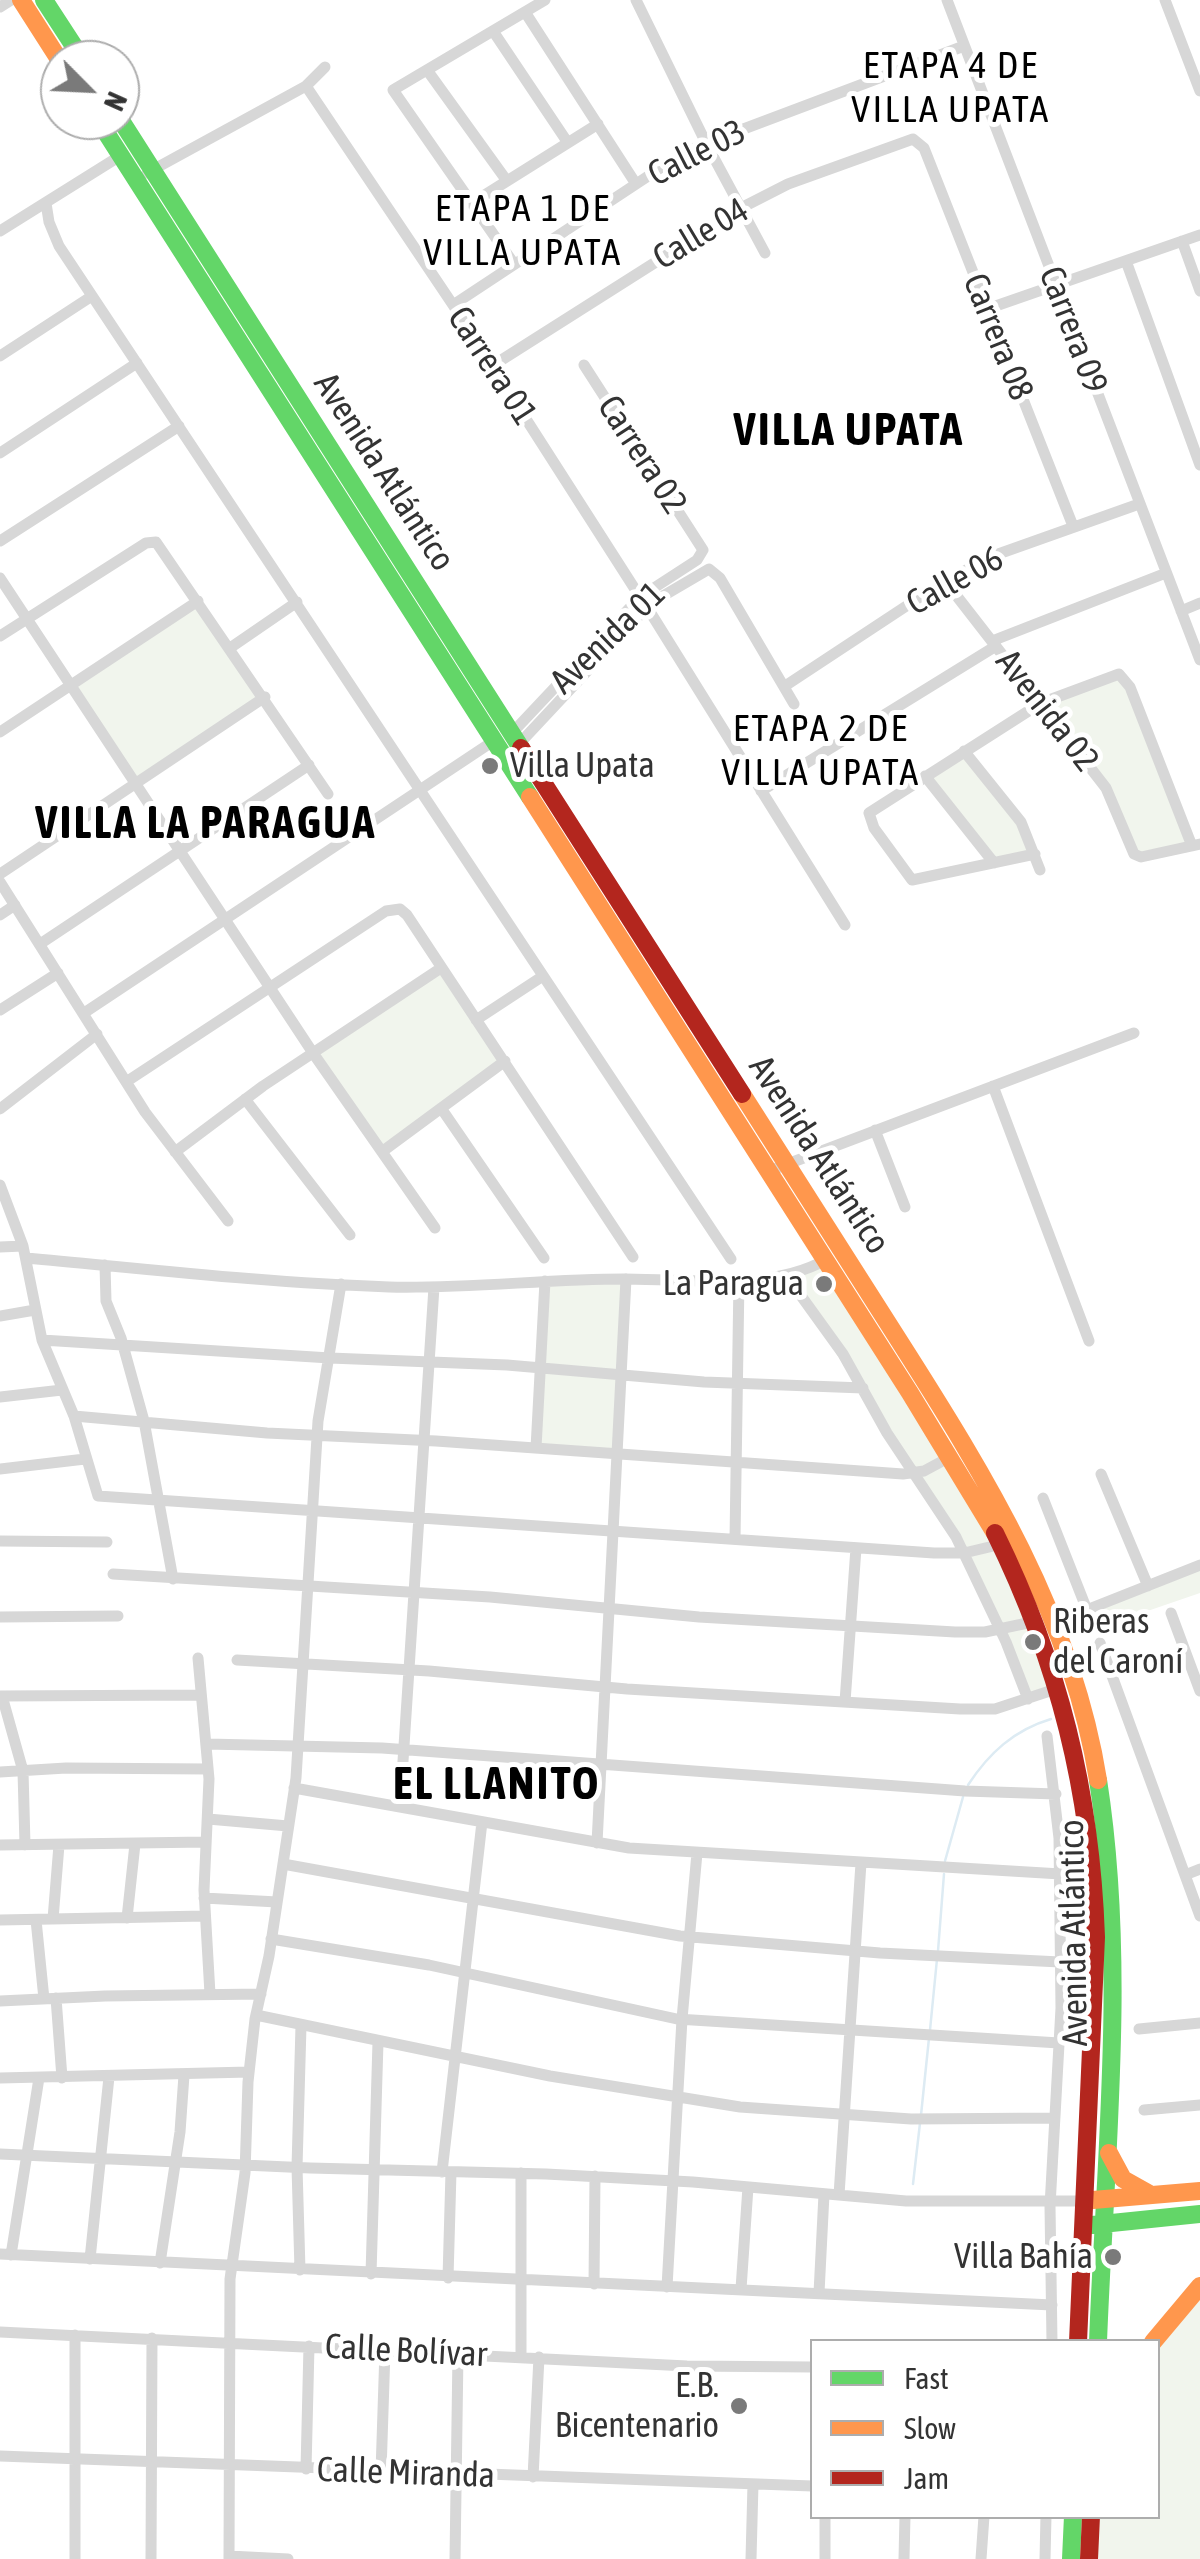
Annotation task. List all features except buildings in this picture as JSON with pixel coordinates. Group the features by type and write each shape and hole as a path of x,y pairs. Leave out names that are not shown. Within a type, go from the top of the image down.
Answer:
{"street":[{"path":"0,7 11,0"},
{"path":"21,0 47,40"},
{"path":"44,0 69,40"},
{"path":"514,264 393,90 545,0"},
{"path":"636,0 766,254"},
{"name":"Carrera 09","path":"947,0 1200,660"},
{"path":"1165,0 1200,91"},
{"path":"526,12 636,184"},
{"path":"494,31 568,142"},
{"name":"Calle 03","path":"453,305 636,184 706,143 964,46"},
{"path":"135,180 306,86 325,67"},
{"path":"427,70 507,181"},
{"name":"Carrera 01","path":"306,86 453,305 846,925"},
{"path":"472,203 598,124"},
{"name":"Calle 04","path":"492,366 741,208 788,184 905,140 913,139 924,148"},
{"name":"Avenida Atlántico","path":"110,140 509,739"},
{"name":"Avenida Atlántico","path":"134,140 777,1167 1002,1506 1056,1622 1088,1724 1110,1850 1114,1951 1098,2339"},
{"name":"Carrera 08","path":"924,148 1074,526"},
{"path":"0,231 120,156"},
{"path":"46,203 48,222 58,246 731,1259"},
{"path":"987,308 1200,235"},
{"path":"1182,241 1200,291"},
{"path":"1126,260 1200,466"},
{"path":"0,356 92,296"},
{"path":"0,453 137,363"},
{"name":"Carrera 02","path":"584,365 700,545"},
{"path":"0,541 179,426"},
{"name":"Calle 06","path":"784,686 987,558 1139,504"},
{"path":"0,636 150,541 161,548 328,794"},
{"name":"Avenida 01","path":"84,1013 420,790 509,739 644,602 697,560 703,550 700,545"},
{"name":"Avenida 01","path":"644,602 705,570 716,572 784,686"},
{"path":"761,790 994,644 1166,573"},
{"path":"0,578 313,1052 435,1228"},
{"name":"Avenida 02","path":"946,581 1106,788 1132,851 1142,857 1196,845"},
{"path":"0,732 198,601"},
{"path":"230,648 296,602"},
{"path":"1180,611 1200,603"},
{"path":"1035,854 912,880 869,817 871,811 1041,703 1115,674 1125,677 1196,845"},
{"path":"784,686 794,704"},
{"path":"0,874 265,698"},
{"path":"964,752 1021,822 1040,870"},
{"path":"40,944 310,765"},
{"path":"925,776 994,863"},
{"path":"0,882 126,1082 228,1221"},
{"path":"0,915 16,906"},
{"path":"126,1082 392,909 406,915 633,1257"},
{"path":"175,1152 313,1052 442,968"},
{"path":"0,1010 58,973"},
{"path":"476,1020 543,976"},
{"path":"0,1110 97,1034"},
{"path":"777,1167 1134,1034"},
{"path":"383,1151 504,1061"},
{"path":"993,1086 1090,1342"},
{"path":"245,1099 350,1235"},
{"path":"440,1108 544,1258"},
{"path":"875,1130 904,1208"},
{"name":"Avenida Atlántico","path":"777,1167 826,1260 1002,1544 1037,1621 1059,1688 1078,1768 1094,1876 1095,1976 1082,2226"},
{"path":"0,1185 25,1252 42,1340 74,1416 98,1496 856,1548 964,1553 1002,1544"},
{"path":"0,1247 105,1265 341,1284 434,1287 545,1281 739,1279 786,1275 826,1260"},
{"path":"105,1265 106,1302 144,1421 173,1580"},
{"path":"786,1275 864,1388 964,1553 1028,1699"},
{"path":"598,1844 626,1279"},
{"path":"735,1539 739,1279"},
{"path":"536,1448 545,1281"},
{"path":"288,2559 229,2558 232,2267 245,2165 248,2072 272,1939 299,1745 317,1436 341,1284"},
{"path":"400,1807 434,1287"},
{"path":"0,1316 35,1310"},
{"path":"42,1340 864,1388"},
{"path":"0,1397 62,1390"},
{"path":"74,1416 317,1436 914,1474 950,1457"},
{"path":"0,1469 85,1459"},
{"path":"1101,1474 1148,1586"},
{"path":"1043,1498 1087,1610"},
{"path":"0,1541 106,1542"},
{"path":"845,1702 856,1548"},
{"path":"1056,1622 1200,1566"},
{"path":"113,1574 970,1633 1037,1621"},
{"path":"1171,1613 1200,1691"},
{"path":"0,1616 118,1616"},
{"path":"1100,1643 1200,1916"},
{"path":"198,1658 208,1769 204,1898 210,1994"},
{"path":"238,1660 980,1709 1059,1688"},
{"path":"25,1845 23,1771 1,1696 199,1695"},
{"path":"1047,1736 1056,1794 1060,1875 1059,2043 1050,2202 1052,2339"},
{"path":"207,1744 405,1750 1056,1794"},
{"path":"0,1772 208,1769"},
{"path":"294,1788 598,1844 697,1854 1094,1876"},
{"path":"208,1819 288,1826"},
{"path":"448,2278 447,2172 453,2057 482,1822"},
{"path":"0,1846 205,1842"},
{"path":"127,1918 135,1844"},
{"path":"53,1919 60,1845"},
{"path":"667,2286 682,2019 697,1854"},
{"path":"839,2195 861,1863"},
{"path":"282,1864 689,1937 1060,1962"},
{"path":"1185,1875 1200,1869"},
{"path":"204,1898 277,1902"},
{"path":"0,1920 205,1916"},
{"path":"36,1920 62,2078"},
{"path":"272,1939 464,1972 682,2019 1059,2043"},
{"path":"0,2002 261,1994"},
{"path":"256,2015 453,2057 740,2107 910,2119 1054,2118"},
{"path":"1139,2030 1200,2023"},
{"path":"300,2270 297,2168 302,2026"},
{"path":"371,2274 378,2042"},
{"path":"0,2078 248,2072"},
{"path":"160,2263 176,2162 184,2074"},
{"path":"38,2078 28,2156 6,2254 1052,2305"},
{"path":"90,2259 109,2078"},
{"path":"1144,2110 1200,2105"},
{"path":"1106,2138 1118,2174 1133,2187 1154,2195"},
{"path":"0,2154 297,2168 595,2176 906,2201 1050,2202 1200,2190"},
{"path":"521,2356 522,2173"},
{"path":"594,2284 595,2176"},
{"path":"741,2289 748,2187"},
{"path":"819,2292 824,2194"},
{"path":"1078,2339 1082,2226 1200,2214"},
{"path":"1156,2339 1200,2286"},
{"name":"Calle Bolívar","path":"0,2332 687,2366 810,2368"},
{"path":"75,2336 75,2559"},
{"path":"151,2559 152,2338"},
{"path":"306,2469 309,2346"},
{"path":"381,2472 385,2350"},
{"path":"455,2559 458,2353"},
{"path":"533,2478 539,2357"},
{"name":"Calle Miranda","path":"0,2456 810,2486"},
{"path":"751,2559 753,2484"},
{"path":"825,2559 826,2519"},
{"path":"904,2559 905,2519"},
{"path":"982,2559 984,2519"},
{"path":"1045,2559 1046,2519"},
{"path":"1071,2559 1073,2519"},
{"path":"1090,2559 1091,2519"}],"shaded area":[{"path":"198,601 265,697 137,784 71,686"},
{"path":"1119,674 1192,846 1141,857 1117,811 1041,703"},
{"path":"964,751 1012,809 1035,854 994,863 925,776"},
{"path":"441,968 505,1061 383,1151 313,1053"},
{"path":"826,1260 986,1515 1059,1688 1028,1699 969,1562 786,1275"},
{"path":"626,1279 617,1454 536,1448 545,1281"},
{"path":"1200,1565 1200,1593 1063,1640 1056,1622"},
{"path":"1200,2287 1200,2559 1090,2559 1091,2519 1160,2519 1160,2339"}],"waterway":[{"path":"968,1785 1004,1744 1025,1729 1051,1719"},
{"path":"945,1861 963,1797"},
{"path":"938,1951 944,1874"},
{"path":"930,2030 937,1959"},
{"path":"921,2115 929,2038"},
{"path":"913,2184 920,2123"}],"traffic: fast":[{"path":"44,0 70,40"},
{"path":"111,140 530,797"},
{"path":"133,140 521,748"},
{"path":"1098,1780 1107,1850 1113,1990 1098,2339"},
{"path":"1092,2225 1200,2214"},
{"path":"1071,2559 1073,2519"}],"traffic: slow":[{"path":"21,0 47,40"},
{"path":"530,797 995,1533"},
{"path":"742,1094 931,1391 993,1496 1021,1550 1068,1661 1086,1720 1098,1780"},
{"path":"1109,2153 1123,2179 1148,2193"},
{"path":"1093,2200 1200,2191"},
{"path":"1156,2339 1200,2286"}],"traffic: jam":[{"path":"521,748 742,1094"},
{"path":"995,1533 1037,1631 1068,1729 1093,1883 1096,1937 1078,2339"},
{"path":"1089,2559 1091,2519"}],"place":[{"name":"Villa Upata","path":"490,766"},
{"name":"La Paragua","path":"824,1284"},
{"name":"Riberas del Caroní","path":"1033,1642"},
{"name":"Villa Bahía","path":"1113,2257"},
{"name":"E.B. Bicentenario","path":"739,2406"}],"district":[{"name":"ETAPA 4 DE VILLA UPATA","path":"951,88"},
{"name":"ETAPA 1 DE VILLA UPATA","path":"523,231"},
{"name":"VILLA UPATA","path":"849,431"},
{"name":"ETAPA 2 DE VILLA UPATA","path":"821,751"},
{"name":"VILLA LA PARAGUA","path":"206,824"},
{"name":"EL LLANITO","path":"497,1785"}]}
